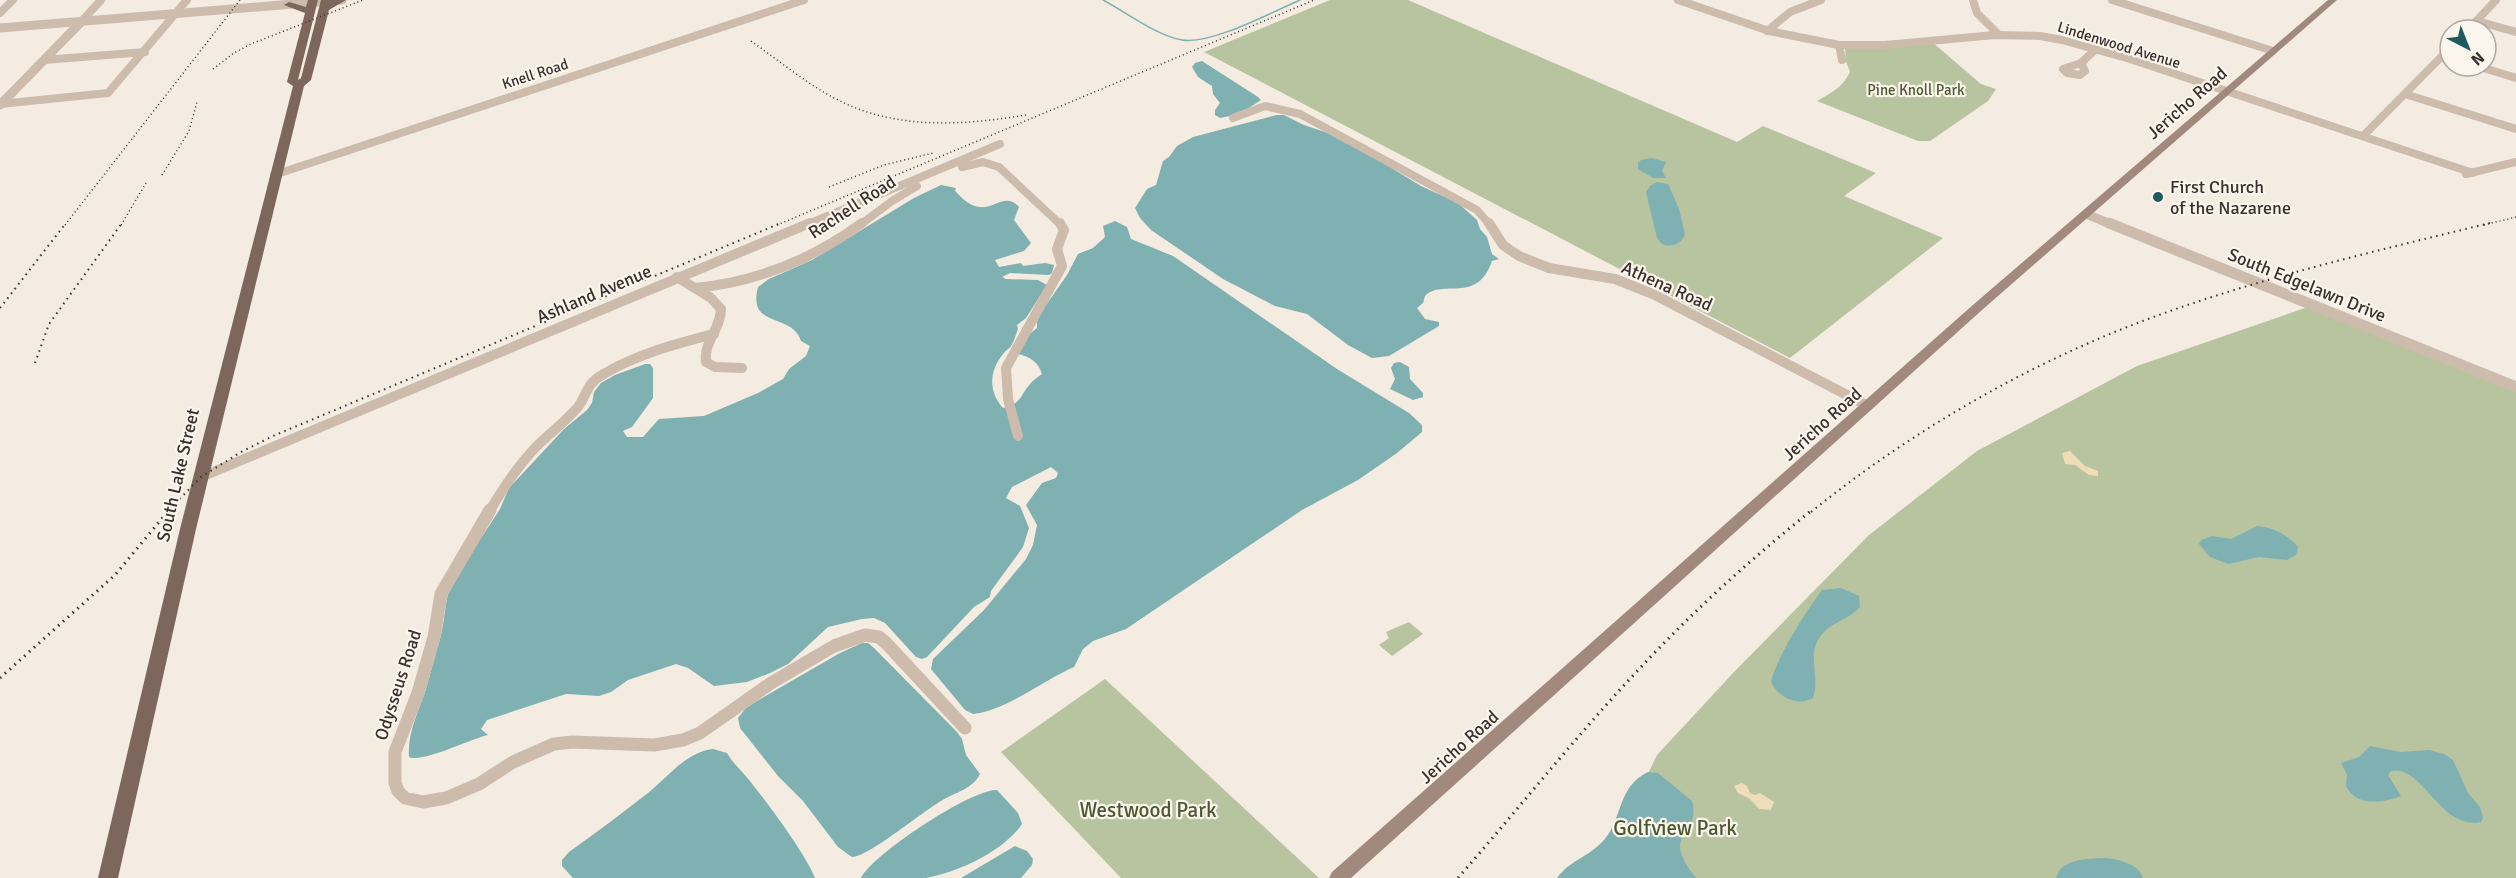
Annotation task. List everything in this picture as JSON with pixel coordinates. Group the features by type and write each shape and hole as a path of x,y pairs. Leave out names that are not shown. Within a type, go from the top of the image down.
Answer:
{"main road":[{"path":"325,3 341,0"},
{"name":"Jericho Road","path":"1338,878 1868,406 2333,0"},
{"path":"289,2 313,3"},
{"name":"South Lake Street","path":"299,84 292,82 313,3"},
{"name":"South Lake Street","path":"108,878 274,175 299,84 306,80 325,3"}],"street":[{"path":"0,13 14,0"},
{"path":"0,104 101,0"},
{"path":"0,104 104,94 111,91 187,0"},
{"name":"Knell Road","path":"274,175 804,0"},
{"path":"1767,31 1790,12 1821,0"},
{"path":"1973,0 1977,13 1998,34"},
{"path":"2112,0 2273,51"},
{"name":"Lindenwood Avenue","path":"1684,1 1767,31 1839,45 1883,45 1998,34 2041,36 2096,49 2473,173"},
{"path":"2479,18 2493,1"},
{"path":"0,28 289,2"},
{"path":"313,3 325,3"},
{"path":"2498,27 2516,32"},
{"path":"1839,45 1842,60"},
{"path":"2081,63 2096,49"},
{"path":"44,60 145,52"},
{"path":"2363,136 2438,64"},
{"path":"2498,72 2516,78"},
{"path":"2405,94 2516,129"},
{"name":"Athena Road","path":"1233,118 1265,106 1300,114 1477,210 1487,220 1503,245 1519,256 1549,268 1615,279 1653,294 1868,406"},
{"name":"Ashland Avenue","path":"201,477 1000,144"},
{"name":"Rachell Road","path":"695,288 743,281 782,267 852,230 902,193 969,164 983,162 993,164 1005,172 1064,226 1063,238 1056,249 1056,256 1062,266 1060,271 1006,368 1008,399 1018,436"},
{"path":"2463,175 2516,162"},
{"name":"South Edgelawn Drive","path":"2086,214 2516,387"},
{"path":"677,277 716,302 721,309 720,322 704,358 709,366 742,368"},
{"name":"Odysseus Road","path":"714,334 658,349 601,375 586,388 580,404 565,421 509,478 441,594 434,637 418,693 395,752 395,783 398,791 405,798 423,802 446,798 479,784 513,762 554,744 572,742 654,745 683,740 700,733 771,683 825,652 865,635 879,637 887,644 965,728"}],"green space":[{"path":"1330,0 1408,0 1737,142 1763,126 1876,173 1844,196 1943,238 1790,358 1204,52"},
{"name":"Pine Knoll Park","path":"1932,42 1981,84 1996,89 1988,101 1930,141 1918,141 1817,101 1840,86 1850,72 1845,48"},
{"name":"Golfview Park","path":"2308,307 2516,391 2516,878 1597,878 1657,755 1734,672 1869,535 1977,451 2137,366"},
{"path":"1409,622 1423,634 1392,656 1379,645 1389,638 1386,632"},
{"name":"Westwood Park","path":"1105,679 1319,878 1121,878 1001,752"}],"sand":[{"path":"2070,451 2085,466 2098,471 2098,476 2089,475 2075,465 2065,464 2062,453"},
{"path":"1742,783 1747,786 1750,793 1755,795 1760,793 1774,802 1771,810 1759,809 1750,799 1738,793 1734,786"}],"water":[{"path":"1202,61 1261,100 1240,114 1220,118 1215,115 1215,110 1220,103 1213,94 1212,86 1198,77 1192,67 1195,63"},
{"path":"1284,115 1304,125 1340,137 1421,186 1458,203 1477,220 1480,229 1487,237 1492,254 1499,259 1492,261 1486,274 1469,287 1441,289 1425,296 1423,303 1417,308 1425,319 1439,322 1439,326 1389,356 1372,358 1348,345 1307,314 1275,306 1223,279 1151,230 1140,218 1135,208 1147,189 1156,185 1163,161 1177,146 1193,137"},
{"path":"1652,158 1666,162 1662,171 1666,178 1653,178 1638,169 1638,163 1641,160"},
{"path":"1657,182 1668,184 1679,209 1685,234 1679,243 1665,245 1657,238 1646,192"},
{"path":"941,185 956,188 955,191 960,196 975,206 985,207 1010,201 1019,207 1014,220 1031,243 1024,251 995,260 999,267 1021,263 1023,266 1045,263 1054,265 1049,275 1010,273 1002,277 1038,280 1047,285 1026,318 1017,325 1018,329 1012,344 995,367 993,388 1003,408 1017,401 1031,383 1042,374 1033,361 1018,354 1026,337 1037,328 1037,318 1067,275 1078,254 1093,248 1105,237 1103,226 1115,221 1127,227 1131,239 1173,256 1337,369 1409,413 1422,425 1422,432 1358,480 1302,510 1126,629 1093,641 1083,649 1074,667 999,707 973,714 965,710 931,669 933,659 984,610 1026,559 1033,545 1037,525 1026,505 1042,483 1056,478 1058,473 1051,467 1012,487 1006,498 1020,506 1029,528 1023,547 991,591 990,597 974,607 927,657 922,659 916,657 885,623 874,618 862,619 828,627 788,664 747,682 714,686 688,668 676,664 628,680 611,692 599,696 566,694 487,720 481,729 488,735 425,757 409,757 412,731 441,635 451,584 500,509 509,488 564,429 587,410 592,403 594,392 601,383 615,375 650,364 653,368 653,398 632,427 623,431 627,437 643,437 659,419 704,416 758,393 783,379 789,369 806,356 810,346 801,341 789,326 764,315 756,300 758,287 769,279 812,260 914,198"},
{"path":"1400,362 1409,367 1410,379 1423,393 1423,397 1413,400 1390,389 1395,379 1391,368 1394,363"},
{"path":"2257,526 2280,532 2290,539 2298,547 2296,555 2287,560 2259,557 2228,564 2210,557 2199,544 2201,540 2212,536 2231,539"},
{"path":"1841,588 1859,596 1860,607 1826,630 1817,642 1814,658 1813,698 1807,701 1788,699 1778,692 1771,681 1780,658 1800,622 1822,590"},
{"path":"862,643 868,643 874,648 957,732 962,739 966,755 980,774 970,786 946,798 871,849 852,857 838,847 803,801 778,776 740,728 738,718 745,709 757,701 840,653"},
{"path":"2370,746 2401,752 2429,750 2444,754 2453,760 2468,793 2480,807 2483,818 2481,822 2467,822 2454,817 2413,777 2402,772 2391,771 2388,775 2401,796 2370,801 2350,793 2346,786 2347,775 2341,763 2359,757"},
{"path":"713,749 727,753 752,784 793,840 815,878 573,878 562,866 562,860 569,852 648,793 678,766 694,755"},
{"path":"1648,772 1658,773 1692,801 1692,823 1681,842 1681,851 1685,862 1696,878 1557,878 1604,840 1615,822 1625,794 1638,778"},
{"path":"997,790 1018,813 1022,824 1014,834 992,852 965,866 926,878 861,878 883,854 924,825 967,800 985,792"},
{"path":"1015,846 1027,851 1033,859 1032,865 1021,878 961,878"},
{"path":"2105,858 2133,866 2143,878 2056,878 2059,871 2069,863 2083,859"}],"waterway":[{"path":"1103,0 1162,34 1182,40 1209,38 1225,33 1300,0"}],"railway":[{"path":"65,225 240,0"},
{"path":"213,69 234,53 251,44 363,0"},
{"path":"777,225 1314,0"},
{"path":"751,41 830,96 864,111 887,117 933,123 980,121 1026,115"},
{"path":"162,175 189,131 197,102"},
{"path":"829,187 884,165 933,153"},
{"path":"121,225 146,183"},
{"path":"2484,225 2516,217"},
{"path":"0,308 66,223"},
{"path":"35,363 49,324 122,223"},
{"path":"167,512 201,477 241,452 273,436 781,223"},
{"path":"1811,512 1887,455 1968,404 2096,340 2226,292 2490,223"},
{"path":"0,678 115,575 169,510"},
{"path":"1458,878 1639,669 1701,606 1812,510"}],"place":[{"name":"First Church of the Nazarene","path":"2158,197"}]}
